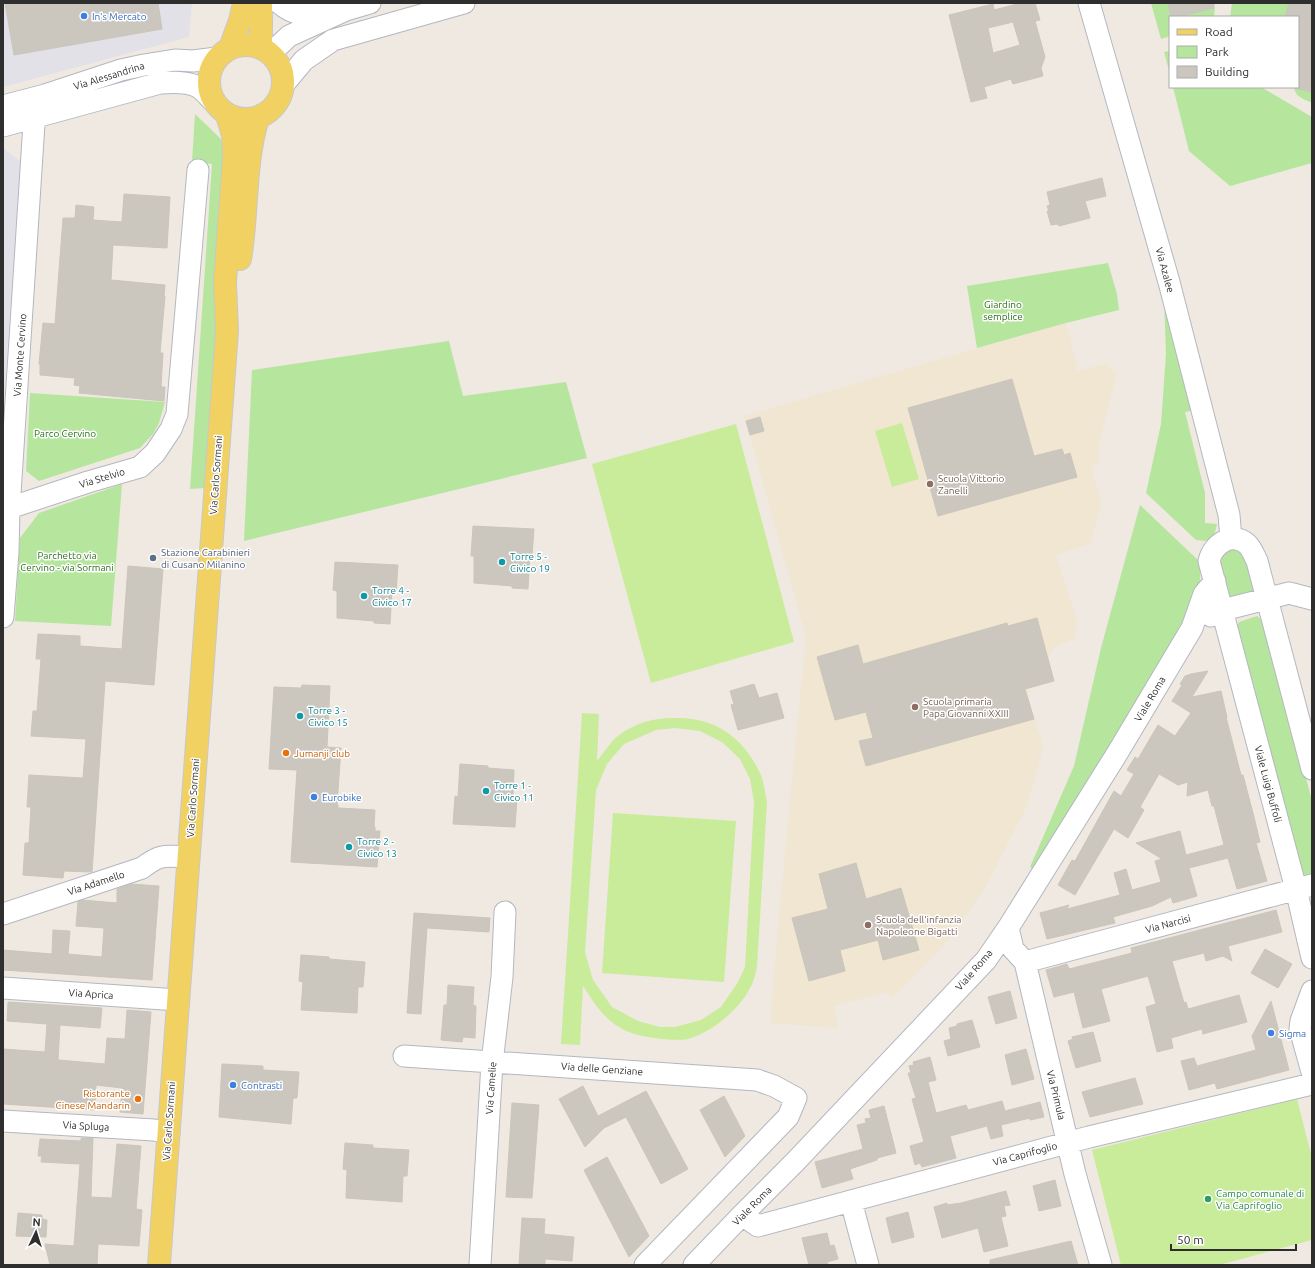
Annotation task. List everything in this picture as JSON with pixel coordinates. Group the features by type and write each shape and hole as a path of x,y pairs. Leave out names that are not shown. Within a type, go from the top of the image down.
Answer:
{"main road":[{"path":"224,53 242,45 250,45 265,51 277,62 282,73 283,85 281,96 275,106 266,114 258,118 240,120 220,107 209,91 208,82 212,65 224,53 240,21 244,3"},
{"path":"261,3 265,51"},
{"name":"Via Carlo Sormani","path":"220,107 233,135 234,157 225,282 227,331"},
{"name":"Via Carlo Sormani","path":"159,1265 227,331 243,241 252,137 258,118"}],"street":[{"path":"279,3 287,10 303,15 346,10"},
{"path":"265,51 289,36 346,10 370,3"},
{"path":"283,85 304,60 334,40 464,3"},
{"name":"Via Azalee","path":"1089,3 1171,290 1229,515 1231,539"},
{"name":"Via Alessandrina","path":"3,106 45,95 121,70 160,62 193,61 224,53"},
{"name":"Via Alessandrina","path":"3,126 160,83 170,82 191,84 199,88 220,107"},
{"name":"Via Monte Cervino","path":"3,617 8,552 6,510 35,108 45,95"},
{"name":"Via Stelvio","path":"6,510 88,482 140,467 155,453 171,429 177,414 198,170"},
{"path":"1231,539 1239,540 1247,544 1253,551 1268,598 1312,770"},
{"name":"Viale Luigi Buffoli","path":"1231,539 1221,542 1214,548 1210,561 1214,581 1304,887 1312,958"},
{"name":"Viale Roma","path":"694,1265 795,1162 981,965 1008,928 1118,752 1192,628 1204,594 1214,581"},
{"name":"Viale Roma","path":"1192,628 1206,618 1223,610 1268,598 1289,593 1312,599"},
{"name":"Via Adamello","path":"3,914 142,868 154,859 163,856 188,857"},
{"name":"Via Narcisi","path":"1024,962 1052,956 1304,887"},
{"name":"Via Camelie","path":"480,1265 492,1063 502,977 505,912"},
{"name":"Via Primula","path":"1008,928 1013,949 1024,962 1075,1174 1100,1265"},
{"name":"Via Aprica","path":"3,988 178,1000"},
{"path":"1312,991 1300,1021 1300,1029 1312,1072"},
{"name":"Via delle Genziane","path":"404,1056 757,1080 774,1086 796,1098 788,1117 645,1265"},
{"name":"Via Caprifoglio","path":"742,1215 758,1226 1068,1142 1210,1107 1312,1084"},
{"name":"Via Spluga","path":"3,1121 154,1130 169,1133"},
{"path":"851,1201 868,1265"}],"shaded area":[{"path":"3,3 192,3 189,37 3,87"},
{"path":"3,148 21,162 3,414"},
{"path":"1066,323 1078,371 1105,364 1117,373 1099,444 1098,463 1091,466 1101,503 1091,543 1055,555 1070,597 1077,623 1074,639 1054,647 1048,658 1054,681 1032,687 1027,695 1043,747 1027,806 984,890 945,944 892,998 888,992 834,1006 838,1028 770,1023 806,636 744,416"}],"green space":[{"path":"1151,3 1168,3 1171,16 1169,16 1169,36 1161,39"},
{"path":"1232,3 1289,3 1285,16 1230,16"},
{"path":"1215,8 1214,16 1182,16"},
{"path":"1169,51 1169,70 1164,52"},
{"path":"1173,88 1263,88 1312,117 1312,163 1230,186 1189,151"},
{"path":"1294,88 1299,88 1312,92 1312,103 1303,99 1296,93"},
{"path":"195,114 220,138 230,158 205,488 190,489 212,164 192,162"},
{"name":"Giardino semplice","path":"1108,263 1117,294 1119,310 977,348 967,286"},
{"path":"1164,298 1196,410 1185,412 1205,493 1205,523 1217,524 1214,536 1206,541 1196,540 1146,493 1161,424 1166,354"},
{"path":"449,341 463,396 566,382 587,458 244,541 252,370"},
{"name":"Parco Cervino","path":"30,393 165,402 159,423 153,434 140,448 39,481 26,471"},
{"path":"902,423 919,479 892,487 875,431"},
{"path":"736,424 794,642 651,683 592,464"},
{"name":"Parchetto via Cervino - via Sormani","path":"122,484 111,626 15,621 20,538 39,513"},
{"path":"1140,505 1201,563 1199,594 1192,617 1035,871 1030,867 1074,766 1101,648"},
{"path":"1238,548 1244,550 1255,593 1230,600 1216,562 1228,549"},
{"path":"1257,616 1266,624 1312,801 1312,876 1301,879 1235,632 1239,622"},
{"path":"582,713 599,714 597,761 619,735 632,727 647,721 663,718 693,719 718,727 729,733 747,751 761,775 767,802 757,967 751,986 732,1012 715,1026 697,1036 681,1040 650,1037 623,1029 603,1014 583,986 580,1045 561,1044","holes":["675,728 700,731 722,742 740,759 750,779 754,802 745,967 738,982 721,1007 701,1020 675,1027 660,1027 638,1021 612,1007 593,980 585,952 596,790 607,764 624,744 656,730"]},
{"path":"613,813 736,821 724,982 602,973"},
{"name":"Campo comunale di Via Caprifoglio","path":"1297,1099 1312,1158 1312,1240 1219,1265 1121,1265 1092,1150"}],"building":[{"name":"In's Mercato","path":"5,3 158,3 162,29 14,55"},
{"path":"1021,3 1035,3 1040,20 1035,21 1045,57 1041,68 1043,76 1013,84 1011,79 984,87 987,98 971,102 949,15 993,4 994,10","holes":["1013,22 1020,45 993,53 988,28"]},
{"path":"1168,3 1214,3 1214,8 1182,16 1171,16"},
{"path":"1289,3 1312,3 1312,92 1298,89 1299,16 1285,16"},
{"path":"1102,178 1106,196 1085,201 1090,218 1059,226 1058,224 1051,225 1047,211 1049,211 1047,206 1050,205 1047,192"},
{"path":"124,194 170,197 167,248 113,245 111,280 165,285 160,353 163,353 161,387 165,387 164,401 79,393 80,386 74,385 75,378 40,375 39,364 43,323 55,324 63,218 75,218 76,205 94,207 93,220 122,222"},
{"path":"1012,379 1034,456 1062,449 1064,455 1070,453 1077,477 938,516 908,408"},
{"path":"760,417 764,431 750,435 746,421"},
{"name":"Torre 5 - Civico 19","path":"473,526 534,529 532,556 530,556 528,589 512,588 512,586 474,583 474,556 471,556"},
{"name":"Torre 4 - Civico 17","path":"335,562 398,565 396,592 392,591 390,624 337,618 337,591 333,590"},
{"path":"128,566 163,569 154,685 105,681 92,872 64,871 63,878 23,875 25,843 29,843 31,807 27,807 29,775 83,778 86,739 31,736 33,711 37,711 41,659 36,659 38,634 80,636 80,646 122,649"},
{"path":"1037,618 1054,681 1025,689 1034,719 866,766 859,741 873,738 866,712 835,720 817,657 858,645 863,664 1007,623 1008,626"},
{"path":"1208,671 1192,697 1221,691 1241,775 1243,775 1254,817 1260,842 1256,843 1267,881 1237,889 1228,858 1189,868 1197,896 1173,903 1171,897 1152,906 1113,917 1115,923 1047,939 1040,913 1069,905 1067,909 1120,895 1114,873 1126,869 1132,890 1161,882 1155,861 1162,859 1136,843 1180,831 1186,855 1224,845 1214,806 1212,806 1208,790 1187,796 1188,782 1178,785 1159,774 1140,807 1144,810 1128,838 1114,829 1075,895 1058,885 1072,860 1075,861 1114,791 1121,796 1134,774 1127,770 1135,757 1138,759 1158,725 1175,736 1191,713 1172,701 1182,685 1180,684 1185,676"},
{"path":"754,684 759,698 777,693 784,718 738,730 731,705 734,704 730,691"},
{"path":"302,685 330,686 327,747 341,748 337,805 338,808 375,810 375,831 380,831 377,867 291,862 297,770 269,769 274,687 301,688"},
{"name":"Torre 1 - Civico 11","path":"460,764 514,770 513,797 517,798 515,827 453,824 455,796 458,797"},
{"path":"856,863 866,899 901,888 919,950 883,960 878,940 840,950 845,971 809,981 792,918 828,909 819,874"},
{"path":"131,884 159,886 152,980 3,970 3,950 52,954 53,930 70,931 68,954 102,957 104,928 76,926 78,902 82,900 117,903 117,889"},
{"path":"1276,910 1282,932 1228,946 1232,961 1223,956 1206,961 1204,953 1172,961 1184,1003 1186,1002 1188,1009 1239,995 1247,1022 1203,1034 1202,1029 1171,1038 1173,1048 1157,1052 1146,1007 1156,1004 1148,976 1101,989 1110,1021 1083,1028 1074,992 1054,997 1046,970 1067,964 1069,969 1132,953 1131,948"},
{"path":"414,913 490,918 489,932 427,928 421,1014 407,1013"},
{"path":"1265,949 1292,964 1278,988 1251,973"},
{"path":"301,955 365,962 363,987 358,987 357,1013 301,1010 303,982 299,981"},
{"path":"448,985 474,987 473,1005 476,1006 475,1038 463,1037 462,1042 441,1040 444,1005 447,1005"},
{"path":"1010,991 1017,1018 996,1024 988,997"},
{"path":"1271,1001 1289,1070 1217,1089 1215,1083 1189,1090 1181,1061 1194,1058 1197,1066 1256,1050 1252,1036"},
{"path":"8,1002 102,1008 100,1028 60,1025 58,1060 105,1064 107,1038 125,1039 127,1010 151,1012 143,1114 120,1112 122,1088 96,1085 95,1110 3,1104 3,1049 45,1052 47,1024 7,1021"},
{"path":"972,1020 980,1047 948,1056 944,1041 951,1039 949,1028"},
{"path":"1093,1032 1101,1061 1076,1068 1068,1041 1073,1039 1072,1037"},
{"path":"1026,1049 1034,1079 1012,1085 1005,1055"},
{"path":"930,1057 936,1080 928,1082 936,1113 966,1105 968,1110 1002,1101 1005,1111 1040,1102 1044,1117 1030,1120 1030,1118 1001,1125 1003,1136 991,1139 987,1126 950,1136 956,1158 922,1167 920,1163 915,1165 910,1146 924,1142 912,1099 916,1098 908,1073 911,1073 909,1066 914,1065 913,1062"},
{"path":"222,1064 263,1066 263,1070 299,1072 297,1098 293,1098 291,1124 219,1117"},
{"path":"1135,1078 1143,1104 1090,1117 1082,1092"},
{"path":"583,1086 598,1116 646,1091 688,1169 661,1184 626,1117 604,1128 585,1147 559,1099"},
{"path":"724,1096 745,1136 725,1157 700,1110"},
{"path":"512,1103 539,1105 532,1198 506,1197"},
{"path":"884,1106 896,1153 877,1158 877,1160 850,1169 853,1179 822,1188 815,1162 863,1149 857,1125 866,1123 865,1119 871,1118 869,1110"},
{"path":"81,1138 93,1138 91,1197 112,1198 117,1144 141,1146 136,1209 142,1210 139,1246 98,1244 97,1265 50,1265 45,1244 74,1246 80,1164 41,1162 42,1156 38,1156 40,1139 81,1141"},
{"path":"345,1143 373,1145 373,1148 409,1150 407,1176 403,1176 402,1202 346,1198 347,1170 343,1169"},
{"path":"607,1157 649,1236 629,1257 584,1170"},
{"path":"1055,1180 1061,1206 1039,1211 1033,1186"},
{"path":"1006,1191 1010,1205 1004,1206 1006,1216 1001,1217 1008,1246 984,1252 978,1228 942,1238 934,1207 947,1203 947,1205 961,1203"},
{"path":"908,1212 914,1237 892,1243 886,1218"},
{"path":"18,1213 42,1215 42,1219 47,1220 46,1237 16,1236"},
{"path":"522,1218 545,1219 544,1234 574,1237 572,1261 545,1259 545,1265 519,1265"},
{"path":"827,1233 830,1246 834,1245 838,1259 827,1262 828,1265 809,1265 802,1238"},
{"path":"1071,1241 1078,1265 990,1265 990,1260"}],"place":[{"name":"In's Mercato","path":"84,16"},
{"name":"Scuola Vittorio Zanelli","path":"930,484"},
{"name":"Stazione Carabinieri di Cusano Milanino","path":"153,558"},
{"name":"Torre 5 - Civico 19","path":"502,562"},
{"name":"Torre 4 - Civico 17","path":"364,596"},
{"name":"Scuola primaria Papa Giovanni XXIII","path":"915,707"},
{"name":"Torre 3 - Civico 15","path":"300,716"},
{"name":"Jumanji club","path":"286,753"},
{"name":"Torre 1 - Civico 11","path":"486,791"},
{"name":"Eurobike","path":"314,797"},
{"name":"Torre 2 - Civico 13","path":"349,847"},
{"name":"Scuola dell'infanzia Napoleone Bigatti","path":"868,925"},
{"name":"Sigma","path":"1271,1033"},
{"name":"Contrasti","path":"233,1085"},
{"name":"Ristorante Cinese Mandarin","path":"138,1099"},
{"name":"Campo comunale di Via Caprifoglio","path":"1208,1199"}]}
